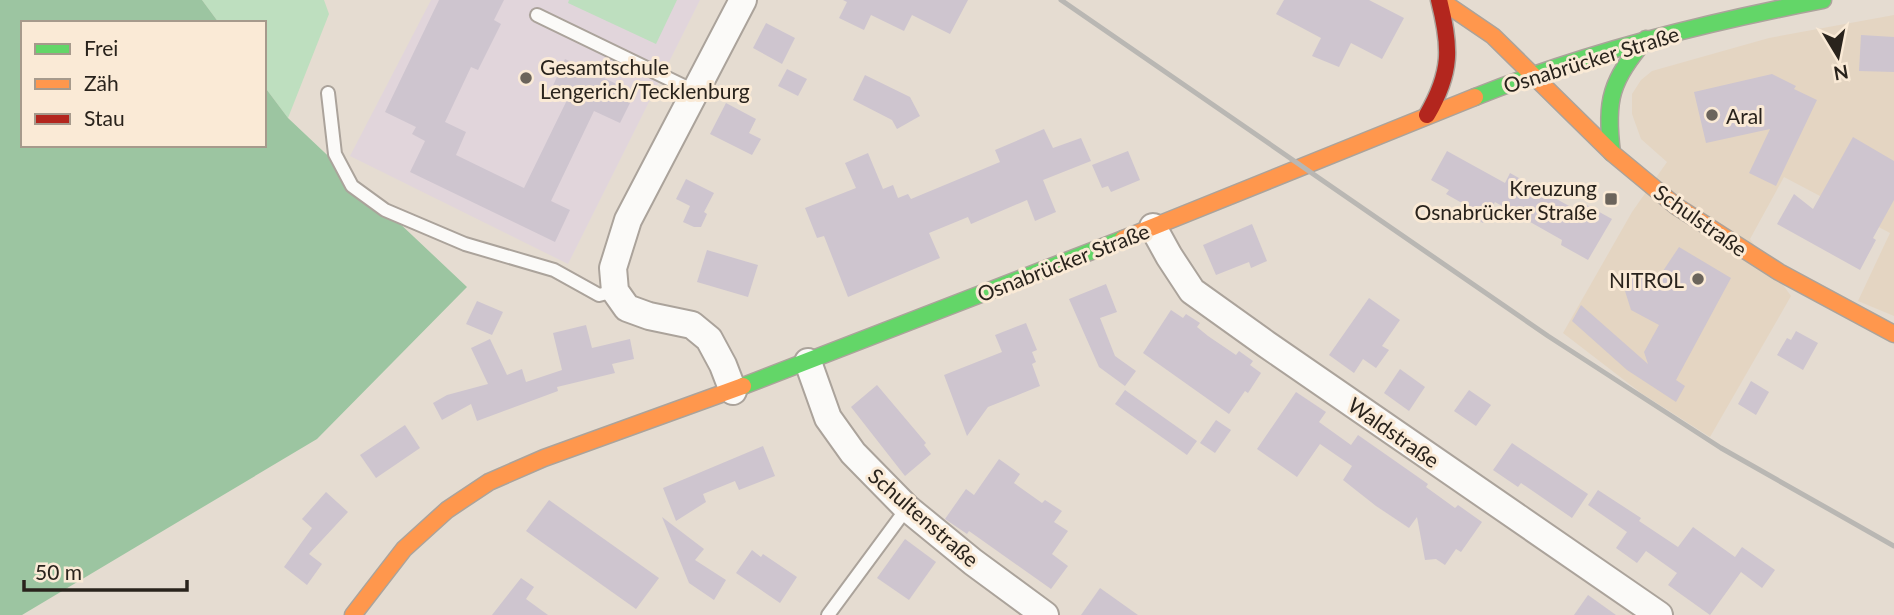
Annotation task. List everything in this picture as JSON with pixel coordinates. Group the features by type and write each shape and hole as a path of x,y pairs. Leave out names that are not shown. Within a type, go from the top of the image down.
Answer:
{"main road":[{"name":"Schulstraße","path":"1440,0 1493,36 1612,153 1676,206 1745,252 1894,334"},
{"path":"1427,115 1444,85 1450,56 1440,0"},
{"name":"Osnabrücker Straße","path":"353,615 396,559 447,510 489,482 544,458 808,362 1532,74 1646,39 1735,17 1823,0"},
{"path":"1612,153 1608,102 1624,64 1646,39"}],"street":[{"path":"733,391 709,339 692,324 649,316 627,308 615,291 613,268 628,220 743,0"},
{"name":"Waldstraße","path":"1153,227 1192,291 1659,615"},
{"name":"Schultenstraße","path":"808,362 828,418 853,453 907,508 973,562 1045,615"}],"lane":[{"path":"537,15 696,92"},
{"path":"328,93 335,154 352,186 384,211 465,244 554,270 599,295 615,291"},
{"path":"828,615 907,508"}],"shaded area":[{"name":"Gesamtschule Lengerich/Tecklenburg","path":"431,0 700,0 568,264 350,156"},
{"path":"1894,15 1894,316 1858,301 1890,233 1784,177 1750,239 1791,296 1710,437 1641,393 1563,333 1632,212 1667,162 1641,139 1632,114 1632,94 1641,80 1652,71 1769,38"}],"green space":[{"path":"0,0 202,0 218,21 21,21 21,147 266,147 266,89 288,118 467,287 317,439 22,615 0,615"},
{"path":"202,0 324,0 329,14 288,118 266,89 266,21 218,21"},
{"path":"569,0 677,0 656,44 568,3"}],"building":[{"path":"439,0 504,0 494,20 501,24 478,70 471,67 445,122 466,132 456,155 524,188 568,98 551,90 565,59 635,93 620,123 594,111 551,201 570,210 555,242 410,172 425,141 412,134 416,127 385,112"},
{"path":"843,0 968,0 950,34 912,15 904,31 871,15 864,30 839,18 847,2"},
{"path":"1284,0 1369,0 1404,18 1382,59 1351,43 1339,67 1312,56 1321,38 1276,14"},
{"path":"766,23 795,38 782,64 753,48"},
{"path":"1861,35 1894,37 1894,72 1859,71"},
{"path":"787,69 807,79 798,96 778,86"},
{"path":"1772,74 1817,100 1776,186 1749,173 1770,129 1706,143 1694,92"},
{"path":"865,75 910,97 920,116 897,129 892,120 853,100"},
{"path":"726,103 756,119 749,133 761,139 752,155 710,134"},
{"path":"1044,129 1053,148 1081,138 1091,161 1043,180 1056,212 1035,221 1027,200 971,224 968,217 929,233 940,258 848,297 824,236 817,238 805,208 856,188 845,163 868,153 883,189 893,185 898,198 908,194 911,199 1000,162 995,150"},
{"path":"1853,137 1894,161 1894,200 1873,238 1876,240 1860,270 1777,224 1794,194 1813,209"},
{"path":"1128,151 1140,180 1111,192 1108,186 1102,188 1092,165"},
{"path":"1447,151 1505,183 1510,173 1578,211 1583,203 1612,219 1588,260 1561,245 1562,240 1495,202 1483,223 1465,213 1469,207 1446,194 1449,190 1431,180"},
{"path":"686,179 714,193 704,212 707,214 701,227 683,222 690,206 676,199"},
{"path":"1252,224 1267,261 1251,268 1249,262 1216,275 1203,245"},
{"path":"1679,247 1731,278 1676,380 1685,386 1676,402 1627,370 1572,321 1581,305 1648,364 1644,352 1659,325 1631,310 1625,291 1638,270 1657,280"},
{"path":"707,250 758,265 748,297 697,282"},
{"path":"1106,284 1117,312 1100,318 1115,356 1136,371 1125,386 1099,367 1069,299"},
{"path":"1369,298 1400,320 1382,346 1389,350 1376,368 1363,359 1354,373 1329,355"},
{"path":"477,301 503,312 492,335 466,324"},
{"path":"1171,310 1183,318 1186,314 1200,323 1197,327 1236,355 1239,351 1253,361 1250,365 1261,373 1229,414 1143,353"},
{"path":"1026,323 1037,350 1032,352 1036,362 1032,364 1040,386 988,407 967,436 944,375 1002,352 995,335"},
{"path":"586,325 592,348 630,339 634,359 612,364 615,373 557,387 558,391 477,421 471,404 442,420 433,403 447,395 488,384 471,348 490,339 507,375 522,369 526,382 562,370 553,333"},
{"path":"1796,331 1818,343 1803,370 1777,355 1787,338 1791,340"},
{"path":"1400,369 1425,387 1409,411 1384,393"},
{"path":"1751,381 1769,392 1756,415 1738,404"},
{"path":"877,385 926,443 924,445 931,454 905,476 851,407"},
{"path":"1125,390 1197,441 1187,455 1115,404"},
{"path":"1469,390 1491,405 1476,426 1454,411"},
{"path":"1296,392 1326,412 1319,422 1351,445 1358,435 1428,484 1426,487 1455,508 1458,505 1482,522 1461,552 1456,549 1445,565 1436,559 1425,560 1417,517 1409,528 1376,506 1343,480 1352,466 1320,444 1297,477 1257,449"},
{"path":"1216,420 1231,430 1215,453 1200,443"},
{"path":"405,425 420,448 376,478 360,455"},
{"path":"1512,443 1588,494 1572,518 1521,483 1518,487 1493,470"},
{"path":"763,446 775,476 739,490 735,481 703,494 706,502 676,521 663,488"},
{"path":"999,459 1020,474 1014,483 1042,503 1045,500 1062,511 1054,522 1068,531 1052,554 1068,566 1051,589 969,531 967,534 945,519 966,489 974,495"},
{"path":"1598,490 1641,518 1639,521 1678,547 1693,527 1735,557 1742,547 1775,570 1762,588 1741,572 1710,615 1668,585 1677,573 1646,551 1637,563 1616,548 1627,532 1588,505"},
{"path":"326,492 348,512 309,554 322,564 307,585 284,567 312,528 302,519"},
{"path":"549,500 659,578 636,609 526,531"},
{"path":"662,517 704,549 695,560 726,580 714,600 689,583"},
{"path":"905,539 936,562 909,600 877,578"},
{"path":"752,550 761,557 763,554 797,577 780,603 736,573"},
{"path":"521,578 534,587 526,599 548,615 492,615"},
{"path":"1100,588 1138,615 1081,615"},
{"path":"1588,595 1616,615 1574,615"}],"railway":[{"path":"1061,0 1548,336 1721,448 1894,546"}],"traffic: fast":[{"path":"1475,97 1560,66 1646,40 1823,0"},
{"path":"1612,153 1609,118 1613,92 1625,67 1646,39"},
{"path":"743,386 1123,239"}],"traffic: slow":[{"path":"1440,0 1493,36 1612,153 1676,206 1779,272 1894,334"},
{"path":"1123,239 1475,97"},
{"path":"353,615 404,549 447,510 489,482 544,458 743,386"}],"traffic: jam":[{"path":"1427,115 1441,86 1447,59 1446,32 1439,0"}],"place":[{"name":"Gesamtschule Lengerich/Tecklenburg","path":"526,78"},
{"name":"Aral","path":"1712,115"},
{"name":"Kreuzung Osnabrücker Straße","path":"1611,199"},
{"name":"NITROL","path":"1698,279"}]}
